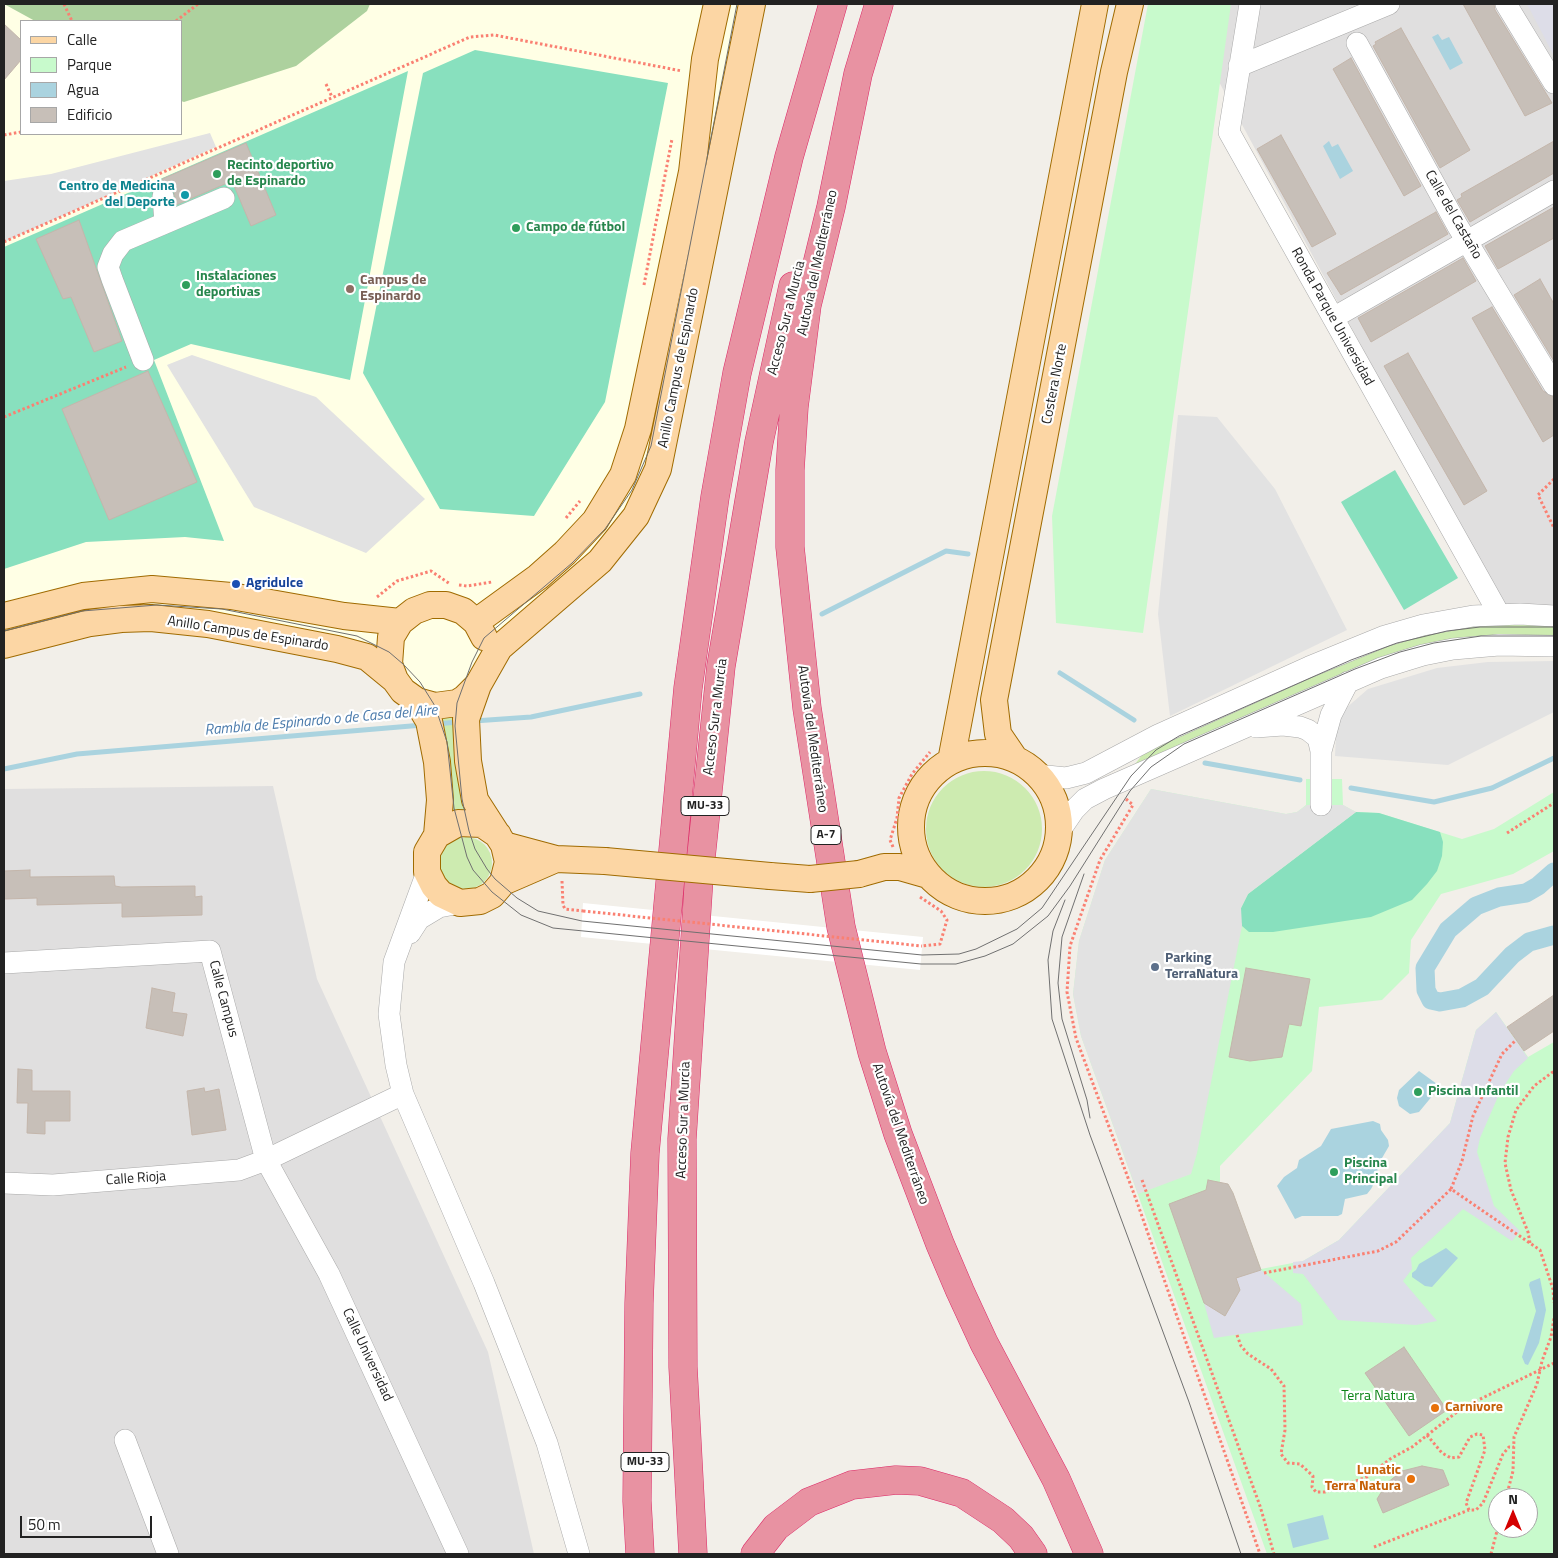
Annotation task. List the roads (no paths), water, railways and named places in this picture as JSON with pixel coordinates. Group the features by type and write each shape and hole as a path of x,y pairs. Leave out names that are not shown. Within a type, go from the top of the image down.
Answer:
{"highway":[{"path":"640,1554 637,1501 639,1303 645,1153 674,820 688,688 728,419 755,290 789,157 833,4"},
{"name":"Autovía del Mediterráneo","path":"879,4 858,74 831,207 807,305 794,407 790,470 792,580 820,800 841,927 853,983 898,1134 960,1291 984,1342 1056,1479 1089,1554"},
{"name":"Acceso Sur a Murcia","path":"693,1554 683,1366 682,1139 704,821 721,666 759,442 793,286 858,74"},
{"name":"MU-33","path":"639,1369 646,1472 655,1554"},
{"path":"755,1554 776,1528 809,1502 852,1485 896,1480 920,1482 962,1493 1003,1520 1021,1537 1033,1554"}],"main road":[{"name":"Anillo Campus de Espinardo","path":"476,622 538,577 565,552 595,521 623,476 638,429 692,172 705,59 717,4"},
{"name":"Anillo Campus de Espinardo","path":"4,645 90,623 151,618 208,624 367,657 395,680 403,691 417,701 434,706 457,703 482,678 499,648 600,561 636,516 658,469 752,4"},
{"path":"941,754 1095,4"},
{"name":"Costera Norte","path":"1015,760 998,734 994,700 1114,72 1130,4"},
{"path":"4,616 83,596 152,589 231,596 344,616 400,622"},
{"path":"395,680 389,664 391,637 400,622 414,611 430,605 446,605 463,611 476,622 488,652 482,678 466,719 468,761 475,800 501,840 508,862 503,882 492,895 480,901 460,903 441,894 434,886 427,872 427,852 437,834 440,800 437,762 429,721 417,701"},
{"name":"Costera Norte","path":"941,754 994,754 1015,760 1038,775 1050,792 1055,805 1059,832 1053,855 1042,874 1031,885 1004,899 989,901 960,897 947,891 922,885 918,860 912,842 910,823 914,804 922,786 935,772 941,754"},
{"path":"437,834 458,822 482,824 501,840 560,859 810,879 859,874 890,861 910,823"},
{"path":"503,882 560,859"},
{"path":"890,861 922,885"}],"street":[{"name":"Ronda Parque Universidad","path":"1250,4 1229,132 1500,614"},
{"path":"1239,66 1389,4"},
{"path":"1506,4 1554,83"},
{"name":"Calle del Castaño","path":"1357,43 1466,241 1554,385"},
{"path":"1333,318 1554,191"},
{"path":"163,196 165,223"},
{"path":"143,360 108,267 113,254 123,241 224,198"},
{"path":"1038,775 1066,778 1086,773 1158,735 1309,667 1385,636 1444,620 1500,614 1554,616"},
{"path":"1059,832 1074,810 1085,799 1117,783 1348,682 1403,660 1453,649 1498,645 1554,646"},
{"path":"1321,751 1328,721 1348,682"},
{"path":"1243,728 1300,727 1308,730 1318,738 1321,751 1321,805"},
{"path":"427,872 394,962 389,1014 396,1065 403,1094 484,1283 548,1443 579,1554"},
{"path":"394,962 419,919 439,907 460,903"},
{"name":"Calle Campus","path":"4,963 210,951 266,1160"},
{"name":"Calle Rioja","path":"4,1183 53,1185 240,1170 266,1160 403,1094"},
{"name":"Calle Universidad","path":"266,1160 329,1274 458,1554"},
{"path":"125,1440 168,1554"}],"water":[{"path":"1438,34 1442,40 1449,37 1463,63 1450,70 1432,37"},
{"path":"1329,141 1332,147 1338,144 1353,171 1340,179 1323,146"},
{"name":"Piscina Infantil","path":"1419,1071 1437,1084 1438,1089 1419,1112 1410,1114 1399,1106 1397,1098 1399,1090"},
{"name":"Piscina Principal","path":"1373,1121 1380,1124 1389,1146 1378,1165 1377,1178 1371,1189 1367,1194 1345,1199 1342,1214 1338,1216 1302,1216 1295,1219 1277,1186 1284,1177 1297,1168 1299,1160 1321,1146 1331,1129"},
{"path":"1446,1248 1458,1258 1432,1287 1425,1286 1412,1277 1412,1273 1419,1264"},
{"path":"1540,1278 1546,1310 1539,1343 1528,1365 1525,1364 1522,1357 1536,1311 1529,1285 1530,1282"},
{"path":"1323,1515 1329,1539 1293,1548 1287,1524"}],"waterway":[{"name":"Rambla de Espinardo o de Casa del Aire","path":"822,614 946,551 968,554"},
{"name":"Rambla de Espinardo o de Casa del Aire","path":"1060,673 1134,720"},
{"name":"Rambla de Espinardo o de Casa del Aire","path":"474,721 531,717 640,694"},
{"name":"Rambla de Espinardo o de Casa del Aire","path":"436,724 458,722"},
{"name":"Rambla de Espinardo o de Casa del Aire","path":"4,769 77,754 423,725"},
{"name":"Rambla de Espinardo o de Casa del Aire","path":"1351,788 1434,802 1492,788 1554,758"},
{"name":"Rambla de Espinardo o de Casa del Aire","path":"1205,763 1300,780"},
{"path":"1554,872 1538,886 1526,893 1499,897 1476,906 1448,930 1425,968 1426,990 1431,1000 1440,1002 1462,998 1482,987 1512,955 1529,942 1554,935"}],"tram line":[{"path":"737,4 651,446 632,490 605,529 572,563 484,638 472,662 457,703 455,726 462,799 469,831 475,849 487,869 495,879 517,898 538,911 582,921 922,955 959,954 976,949 1017,929 1042,908 1131,776 1156,750 1179,736 1351,660 1397,643 1447,631 1480,627 1554,627"},
{"path":"4,631 82,611 157,605 222,609 357,636 389,652 403,664 420,682 435,706 447,742 454,808 467,857 473,870 492,892 521,915 553,928 921,964 956,964 985,956 1013,944 1048,916 1070,886 1130,791 1151,767 1184,744 1355,669 1400,652 1434,643 1481,636 1554,636"},
{"path":"1084,874 1062,937 1058,983 1062,1019 1087,1100 1090,1118"},
{"path":"1065,900 1053,931 1048,960 1052,1019 1090,1135 1189,1402 1241,1554"}],"place":[{"name":"Recinto deportivo de Espinardo","path":"217,174"},
{"name":"Centro de Medicina del Deporte","path":"185,195"},
{"name":"Campo de fútbol","path":"516,228"},
{"name":"Instalaciones deportivas","path":"186,285"},
{"name":"Campus de Espinardo","path":"350,289"},
{"name":"Agridulce","path":"236,584"},
{"name":"Parking TerraNatura","path":"1155,967"},
{"name":"Piscina Infantil","path":"1418,1092"},
{"name":"Piscina Principal","path":"1334,1172"},
{"name":"Carnivore","path":"1435,1408"},
{"name":"Lunatic Terra Natura","path":"1411,1479"}],"park label":[{"name":"Terra Natura","path":"1378,1397"}]}
